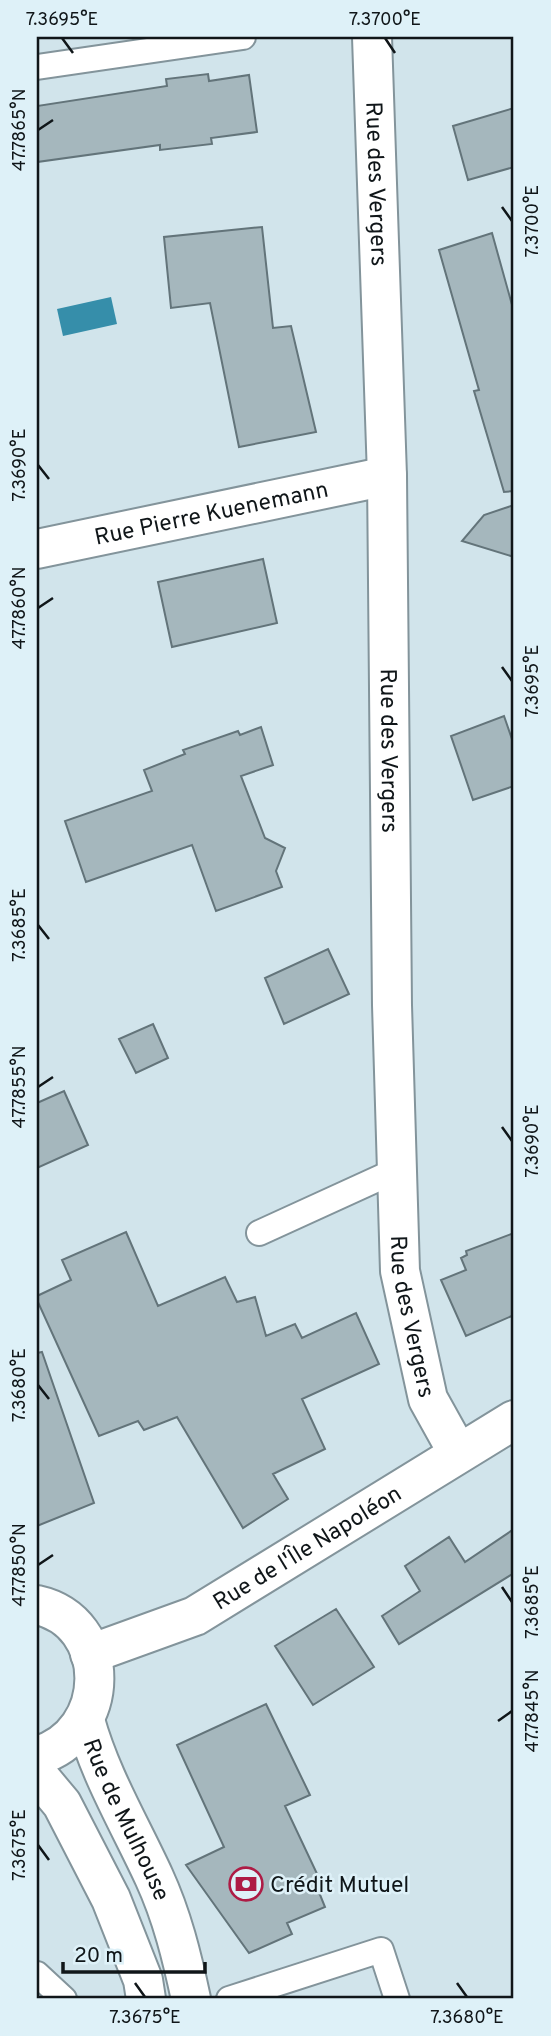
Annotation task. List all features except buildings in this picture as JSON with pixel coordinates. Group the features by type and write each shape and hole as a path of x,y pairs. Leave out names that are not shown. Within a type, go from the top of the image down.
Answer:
{"street":[{"name":"Rue des Vergers","path":"372,37 387,476 392,1005 400,1271 428,1399 458,1453"},
{"name":"Rue Pierre Kuenemann","path":"37,549 387,476"},
{"name":"Rue de l'Île Napoléon","path":"90,1654 195,1616 514,1420"},
{"path":"37,1605 64,1618 80,1634 90,1654 95,1676 93,1699 85,1720 70,1739 48,1753 37,1756"},
{"name":"Rue de Mulhouse","path":"85,1720 93,1748 155,1879 177,1934 191,1999"},
{"name":"Rue de Mulhouse","path":"37,1774 62,1804 111,1899 143,1980 146,1999"}],"lane":[{"path":"37,68 243,37"},
{"path":"259,1233 397,1170"},
{"path":"229,1999 381,1950 397,1999"},
{"path":"37,1974 64,1999"}],"water":[{"path":"111,297 117,324 63,336 57,309"}],"place":[{"name":"Crédit Mutuel","path":"246,1884"}]}
